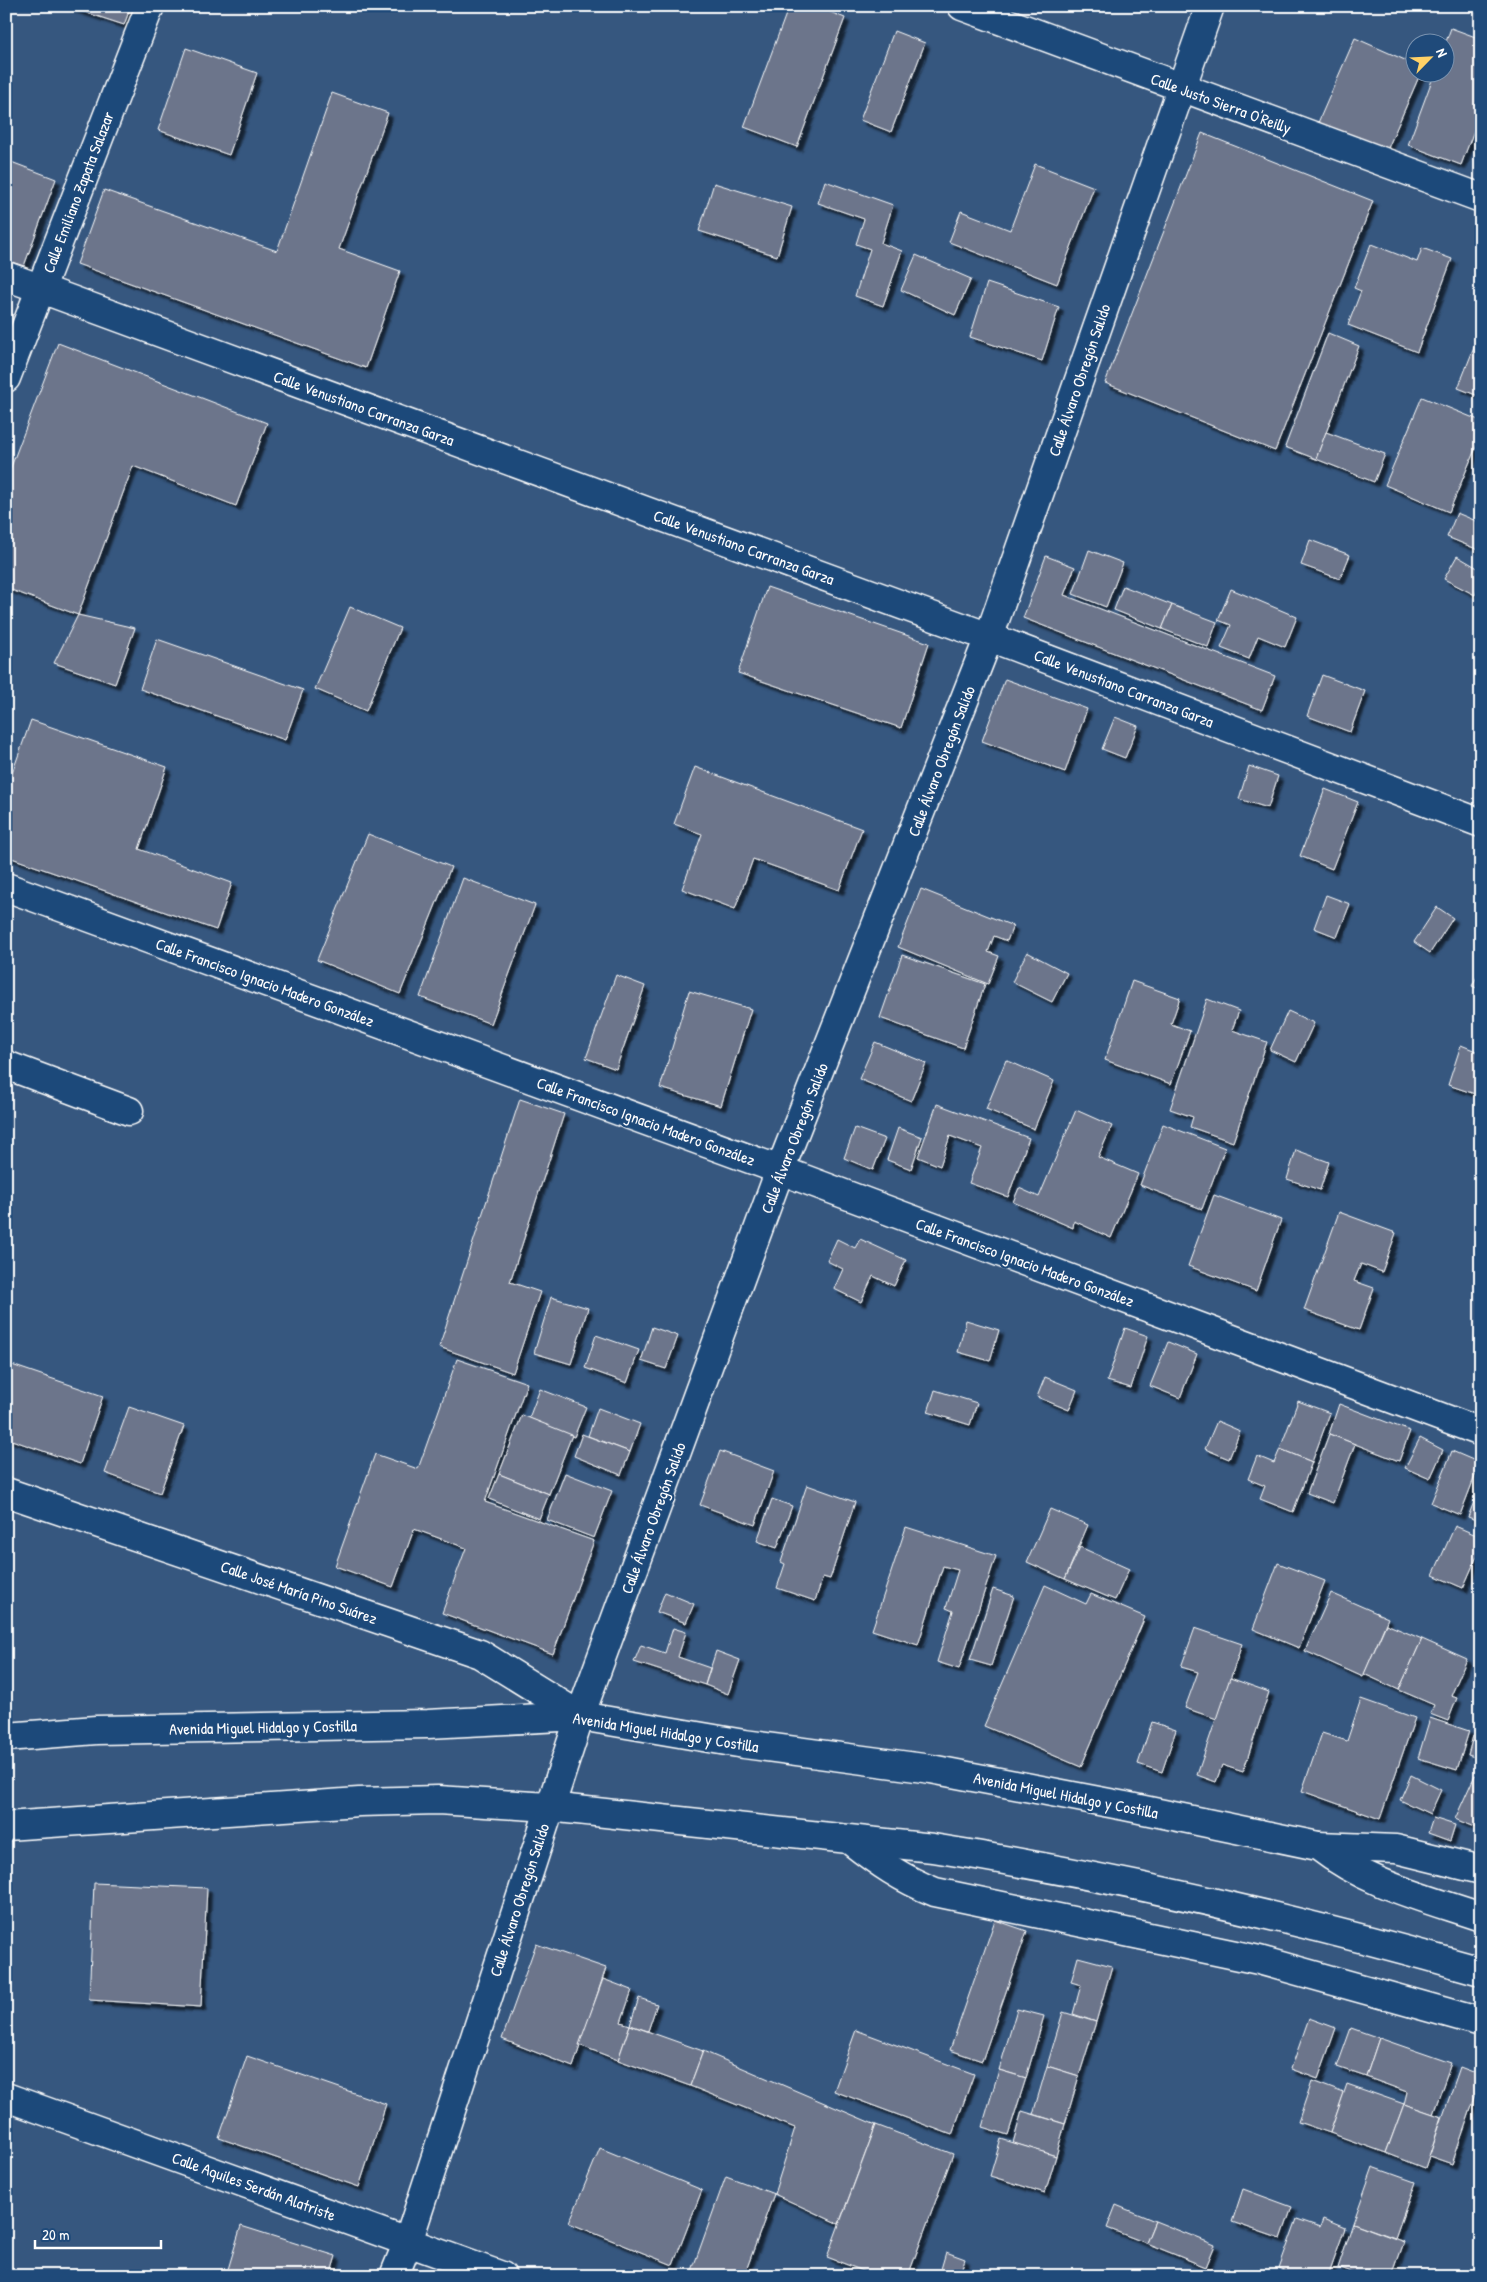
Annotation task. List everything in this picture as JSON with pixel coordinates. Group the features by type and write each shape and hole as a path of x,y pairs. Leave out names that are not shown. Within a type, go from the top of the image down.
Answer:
{"street":[{"name":"Calle Emiliano Zapata Salazar","path":"6,378 150,6"},
{"name":"Calle Justo Sierra O'Reilly","path":"962,6 1180,89 1481,198"},
{"name":"Calle Álvaro Obregón Salido","path":"394,2276 408,2242 580,1716 780,1170 989,637 1210,6"},
{"name":"Calle Venustiano Carranza Garza","path":"6,276 989,637 1481,822"},
{"name":"Calle Francisco Ignacio Madero González","path":"6,887 780,1170 1481,1432"},
{"path":"6,1065 129,1111"},
{"name":"Calle José María Pino Suárez","path":"6,1492 480,1654 580,1716"},
{"name":"Avenida Miguel Hidalgo y Costilla","path":"6,1737 96,1730 428,1724 580,1716 744,1744 931,1769 1125,1806 1318,1846 1396,1849 1481,1870"},
{"path":"6,1826 359,1802 438,1800 549,1807 851,1841 933,1848 987,1856 1132,1884 1277,1917 1481,1971"},
{"path":"851,1841 885,1868 909,1882 935,1892 1259,1960 1481,2022"},
{"name":"Avenida Miguel Hidalgo y Costilla","path":"1318,1846 1360,1874 1396,1889 1481,1917"},
{"name":"Calle Aquiles Serdán Alatriste","path":"6,2097 502,2276"}],"building":[{"path":"66,6 131,6 124,25"},
{"path":"789,6 815,6 845,18 797,147 744,127"},
{"path":"1451,28 1481,39 1481,112 1461,165 1408,145 1431,82 1454,82 1454,32 1450,32"},
{"path":"894,31 925,43 891,132 860,120"},
{"path":"1355,38 1404,60 1404,82 1417,82 1385,155 1317,125"},
{"path":"186,48 257,73 229,155 158,130"},
{"path":"332,93 388,113 339,249 400,271 366,368 77,264 104,190 277,251"},
{"path":"1202,133 1373,201 1275,451 1105,383"},
{"path":"6,160 56,179 24,266 6,260"},
{"path":"1035,164 1094,187 1057,284 949,242 961,211 1010,230"},
{"path":"825,181 893,205 881,243 902,251 883,306 855,296 870,249 856,244 864,219 818,203"},
{"path":"714,183 792,207 777,256 699,231"},
{"path":"1371,244 1417,262 1422,248 1452,259 1417,352 1348,325 1361,291 1354,288"},
{"path":"916,255 971,279 955,315 901,290"},
{"path":"987,283 1059,307 1042,361 970,337"},
{"path":"1481,330 1481,397 1458,388"},
{"path":"1328,333 1359,346 1316,459 1285,447"},
{"path":"58,343 267,423 236,506 133,466 78,615 6,588 6,480"},
{"path":"1422,397 1481,421 1481,435 1449,512 1385,485"},
{"path":"1326,432 1385,454 1374,482 1316,459"},
{"path":"1457,513 1481,523 1481,551 1447,537"},
{"path":"1310,540 1350,555 1340,579 1301,565"},
{"path":"1089,550 1123,563 1106,607 1073,594"},
{"path":"1046,556 1075,567 1064,595 1275,676 1262,710 1023,618"},
{"path":"1457,556 1481,570 1481,583 1475,595 1444,579"},
{"path":"1123,586 1172,605 1162,629 1114,610"},
{"path":"767,587 929,643 901,728 738,673"},
{"path":"1231,589 1297,617 1285,647 1258,636 1249,659 1221,648 1231,625 1218,620"},
{"path":"1172,605 1217,622 1208,647 1162,629"},
{"path":"350,607 400,628 366,711 315,689"},
{"path":"78,615 135,628 115,684 54,663"},
{"path":"157,639 303,690 285,740 140,689"},
{"path":"1322,675 1365,691 1350,732 1307,716"},
{"path":"1005,679 1087,709 1065,772 982,741"},
{"path":"1115,717 1138,726 1125,758 1102,749"},
{"path":"31,720 167,767 139,849 232,883 216,930 6,856 6,790"},
{"path":"1249,766 1278,776 1268,808 1239,799"},
{"path":"695,767 862,829 839,890 753,859 735,909 682,889 702,834 674,824"},
{"path":"1325,789 1358,802 1332,869 1300,856"},
{"path":"368,834 451,867 400,994 317,960"},
{"path":"463,878 535,905 491,1024 420,997"},
{"path":"921,889 1013,926 1007,941 994,936 988,952 999,956 988,984 898,947"},
{"path":"1326,895 1350,904 1337,937 1314,928"},
{"path":"1437,907 1453,918 1430,953 1414,942"},
{"path":"1027,952 1067,973 1052,1002 1012,982"},
{"path":"902,955 985,984 963,1048 880,1018"},
{"path":"1481,969 1481,990 1472,986"},
{"path":"616,975 645,986 616,1069 586,1058"},
{"path":"1132,981 1180,998 1171,1024 1190,1031 1171,1084 1105,1060"},
{"path":"689,991 751,1009 721,1106 660,1088"},
{"path":"1207,999 1239,1011 1232,1030 1267,1042 1233,1142 1190,1127 1193,1117 1170,1109"},
{"path":"1288,1011 1314,1023 1296,1062 1270,1050"},
{"path":"875,1042 926,1063 911,1101 859,1079"},
{"path":"1461,1045 1481,1053 1481,1096 1448,1085"},
{"path":"1006,1060 1054,1081 1034,1129 986,1109"},
{"path":"520,1099 564,1114 510,1282 540,1292 513,1373 439,1347"},
{"path":"937,1104 1029,1138 1008,1197 969,1183 982,1148 950,1136 940,1166 918,1157"},
{"path":"1076,1110 1112,1126 1098,1157 1138,1174 1111,1238 1074,1221 1073,1228 1013,1202 1019,1188 1039,1197"},
{"path":"1163,1124 1225,1148 1202,1209 1140,1185"},
{"path":"855,1128 885,1139 873,1170 844,1158"},
{"path":"898,1128 922,1137 911,1169 887,1160"},
{"path":"1296,1150 1329,1162 1320,1190 1287,1179"},
{"path":"1214,1195 1281,1220 1256,1291 1188,1266"},
{"path":"1339,1212 1396,1233 1382,1272 1361,1264 1354,1281 1374,1288 1359,1330 1304,1310"},
{"path":"837,1239 855,1248 860,1239 906,1260 894,1286 873,1276 861,1302 834,1289 843,1269 827,1261"},
{"path":"551,1297 588,1308 571,1364 534,1353"},
{"path":"966,1320 999,1330 990,1361 958,1352"},
{"path":"652,1327 678,1336 666,1369 641,1361"},
{"path":"1125,1328 1148,1336 1131,1388 1107,1381"},
{"path":"596,1335 639,1350 627,1383 585,1368"},
{"path":"1168,1342 1197,1354 1180,1398 1150,1386"},
{"path":"457,1359 527,1383 485,1502 594,1541 553,1654 442,1613 466,1548 414,1529 393,1587 335,1566 375,1454 418,1469"},
{"path":"6,1363 103,1396 80,1464 6,1438"},
{"path":"1045,1377 1077,1390 1069,1410 1037,1397"},
{"path":"540,1389 586,1407 574,1437 529,1418"},
{"path":"935,1390 977,1403 970,1425 928,1412"},
{"path":"1298,1401 1330,1413 1312,1462 1280,1449"},
{"path":"1339,1404 1410,1431 1399,1461 1329,1434"},
{"path":"129,1407 184,1426 160,1493 105,1473"},
{"path":"598,1408 640,1424 630,1452 588,1436"},
{"path":"522,1415 572,1435 549,1494 499,1474"},
{"path":"1217,1421 1240,1431 1229,1459 1205,1449"},
{"path":"582,1434 630,1452 621,1475 574,1456"},
{"path":"1329,1434 1355,1444 1333,1503 1307,1493"},
{"path":"1420,1438 1443,1450 1430,1479 1405,1468"},
{"path":"1280,1449 1312,1462 1293,1512 1260,1499 1265,1486 1248,1479 1257,1456 1274,1463"},
{"path":"720,1451 774,1471 755,1525 700,1505"},
{"path":"1452,1451 1480,1463 1460,1515 1431,1503"},
{"path":"565,1473 612,1491 594,1538 547,1520"},
{"path":"499,1474 549,1494 539,1519 489,1499"},
{"path":"1481,1484 1481,1522 1468,1517"},
{"path":"807,1485 855,1502 830,1579 823,1577 815,1601 777,1588 785,1564 781,1562"},
{"path":"772,1499 792,1506 777,1548 757,1541"},
{"path":"1050,1509 1088,1525 1065,1579 1027,1562"},
{"path":"1455,1526 1481,1537 1481,1547 1463,1588 1433,1575"},
{"path":"906,1527 996,1556 959,1669 937,1662 953,1611 946,1608 958,1570 943,1566 918,1645 872,1630"},
{"path":"1080,1547 1129,1569 1115,1600 1065,1579"},
{"path":"1278,1563 1325,1581 1299,1648 1253,1629"},
{"path":"1045,1585 1086,1604 1091,1594 1145,1617 1081,1767 984,1726"},
{"path":"993,1589 1014,1596 991,1666 970,1660"},
{"path":"665,1592 694,1604 686,1623 657,1612"},
{"path":"1331,1593 1388,1618 1363,1677 1305,1651"},
{"path":"1386,1624 1422,1639 1399,1690 1364,1674"},
{"path":"673,1628 686,1632 678,1657 710,1668 705,1685 634,1662 641,1645 665,1653"},
{"path":"1195,1628 1242,1644 1217,1719 1185,1708 1198,1672 1181,1667"},
{"path":"1422,1639 1467,1659 1451,1696 1457,1698 1448,1721 1430,1714 1434,1705 1399,1690"},
{"path":"716,1651 740,1660 728,1694 705,1685"},
{"path":"1230,1678 1269,1692 1243,1772 1222,1765 1216,1782 1197,1775"},
{"path":"1361,1699 1415,1718 1380,1819 1302,1791 1322,1733 1347,1741"},
{"path":"1430,1718 1469,1731 1457,1770 1418,1758"},
{"path":"1152,1722 1176,1730 1162,1772 1138,1764"},
{"path":"1473,1736 1481,1738 1481,1759 1468,1755"},
{"path":"1411,1775 1441,1790 1430,1814 1400,1800"},
{"path":"1475,1775 1481,1778 1481,1830 1455,1819"},
{"path":"1433,1818 1455,1825 1450,1841 1428,1833"},
{"path":"94,1883 207,1888 201,2007 89,2000"},
{"path":"995,1920 1027,1931 982,2061 950,2050"},
{"path":"536,1944 606,1968 573,2067 502,2039"},
{"path":"1078,1957 1112,1966 1096,2022 1073,2014 1081,1985 1071,1982"},
{"path":"603,1979 632,1990 621,2022 630,2025 618,2060 579,2045"},
{"path":"639,1998 657,2004 648,2031 630,2025"},
{"path":"1017,2009 1044,2016 1026,2078 999,2070"},
{"path":"1063,2012 1096,2022 1079,2076 1047,2066"},
{"path":"1309,2018 1336,2028 1318,2079 1291,2069"},
{"path":"630,2025 703,2051 690,2086 618,2060"},
{"path":"1351,2028 1379,2038 1366,2077 1337,2067"},
{"path":"856,2030 974,2074 952,2135 834,2091"},
{"path":"1379,2038 1451,2063 1433,2114 1404,2104 1407,2092 1366,2077"},
{"path":"703,2051 876,2125 839,2224 774,2194 795,2128 690,2086"},
{"path":"247,2056 386,2104 359,2187 219,2138"},
{"path":"1047,2066 1079,2076 1065,2124 1033,2114"},
{"path":"1460,2067 1481,2075 1481,2080 1452,2164 1429,2156"},
{"path":"999,2070 1026,2078 1008,2135 982,2127"},
{"path":"1312,2081 1344,2093 1330,2133 1298,2122"},
{"path":"1347,2084 1404,2104 1386,2153 1330,2133"},
{"path":"1404,2104 1442,2117 1425,2168 1386,2153"},
{"path":"1022,2111 1065,2124 1056,2156 1013,2143"},
{"path":"876,2125 953,2154 908,2276 876,2276 827,2257"},
{"path":"1001,2139 1056,2156 1045,2193 990,2176"},
{"path":"600,2148 702,2190 673,2265 569,2223"},
{"path":"1373,2167 1415,2182 1395,2238 1353,2223"},
{"path":"726,2176 774,2194 744,2276 690,2276"},
{"path":"1243,2189 1292,2207 1281,2239 1232,2222"},
{"path":"1116,2205 1155,2221 1146,2243 1107,2228"},
{"path":"1297,2219 1320,2227 1323,2219 1345,2228 1328,2276 1299,2276 1279,2269"},
{"path":"1155,2221 1215,2245 1206,2267 1146,2243"},
{"path":"1353,2223 1404,2242 1392,2276 1360,2276 1338,2268"},
{"path":"241,2226 336,2256 330,2276 226,2276"},
{"path":"946,2252 965,2259 959,2276 939,2276"}]}
